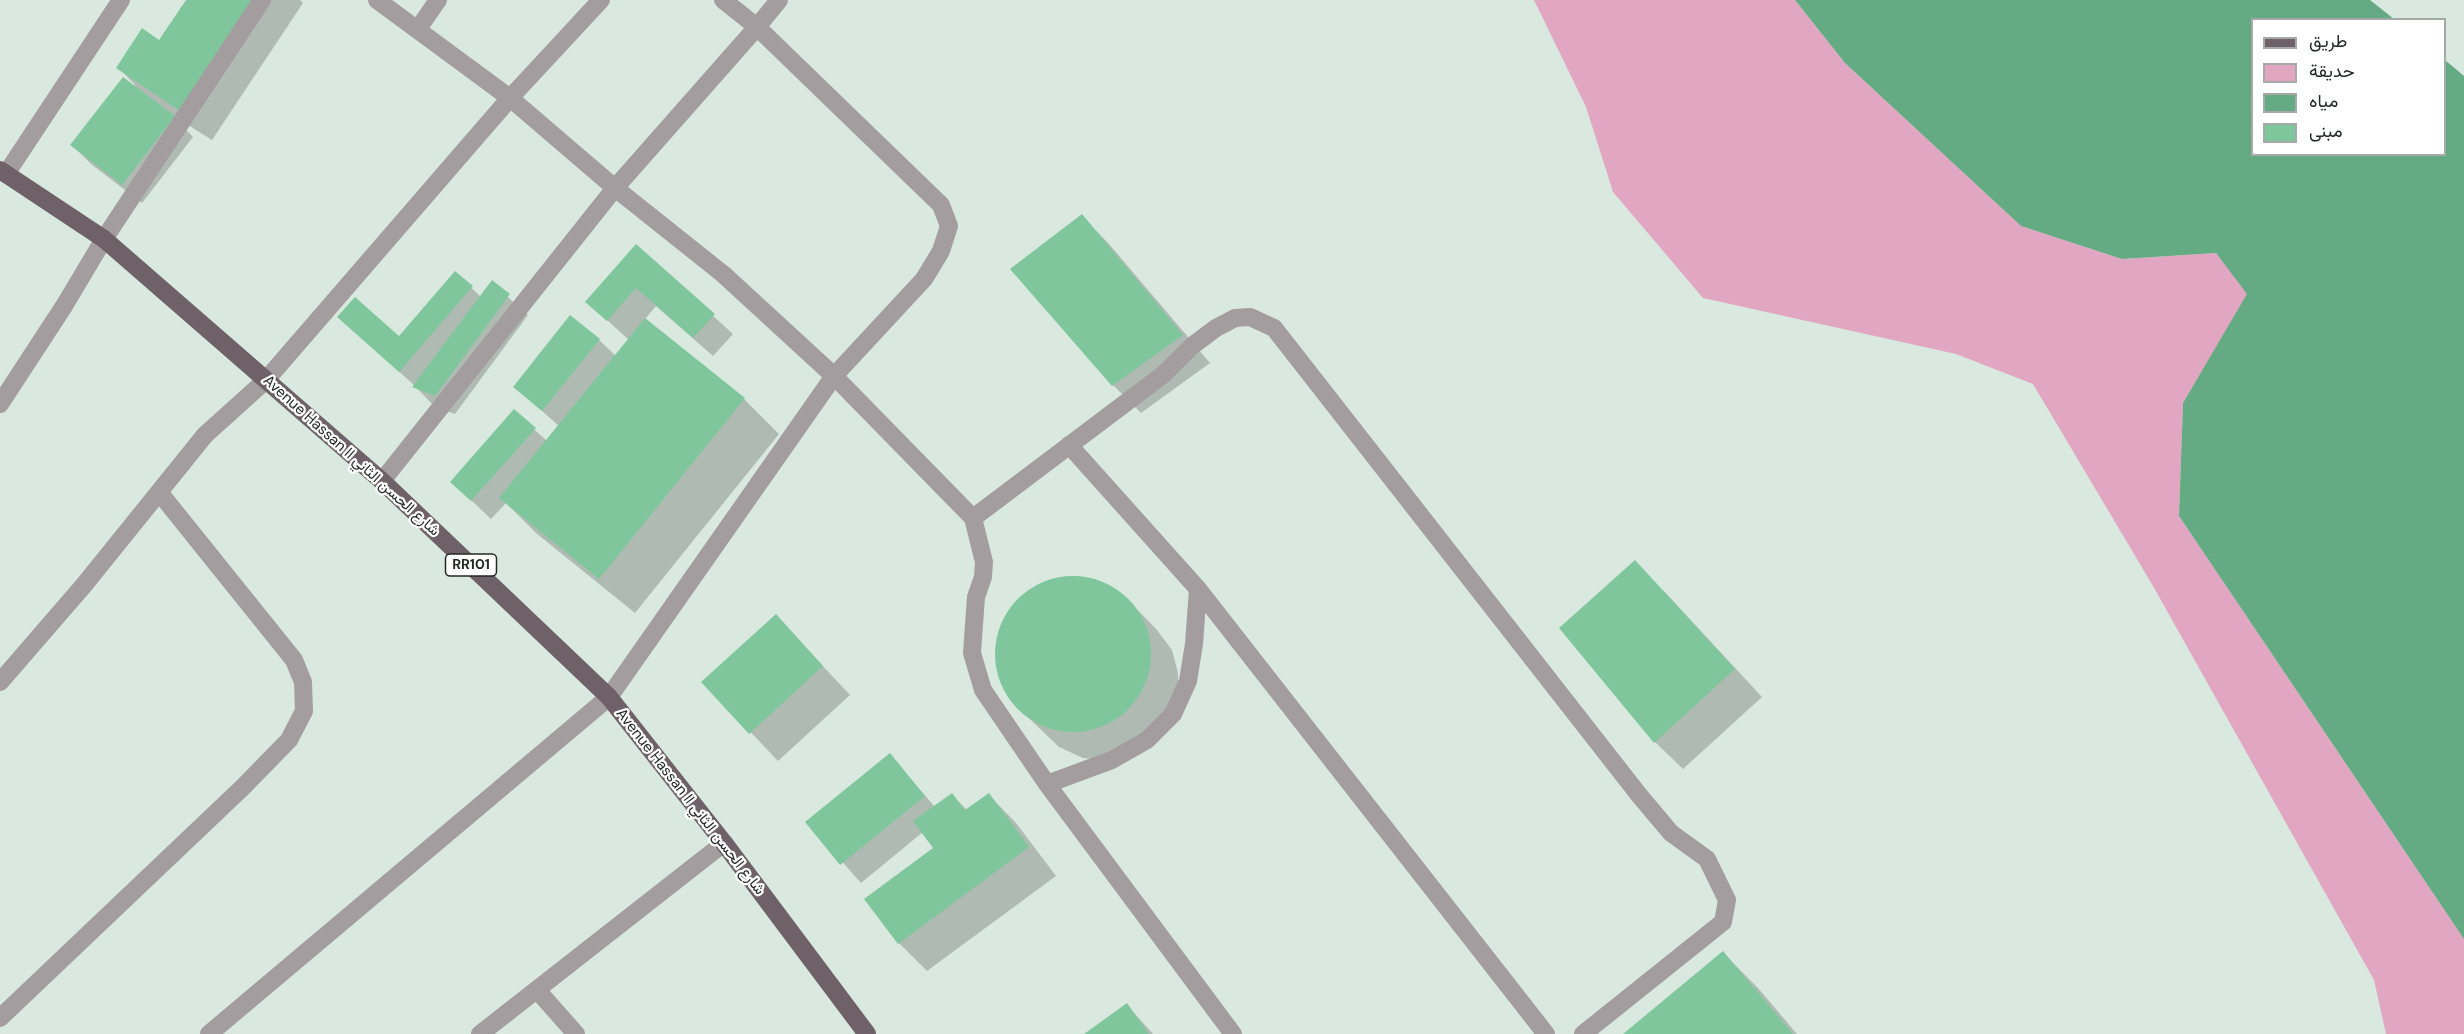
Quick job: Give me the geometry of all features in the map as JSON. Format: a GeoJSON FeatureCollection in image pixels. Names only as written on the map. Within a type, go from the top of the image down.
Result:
{"type":"FeatureCollection","features":[{"type":"Feature","properties":{"kind":"main road","name":"Avenue Hassan II شارع الحسن الثاني"},"geometry":{"type":"LineString","coordinates":[[3,172],[104,239],[382,481],[609,698],[724,843],[867,1034]]}},
{"type":"Feature","properties":{"kind":"street"},"geometry":{"type":"LineString","coordinates":[[3,172],[121,0]]}},
{"type":"Feature","properties":{"kind":"street"},"geometry":{"type":"LineString","coordinates":[[0,404],[64,306],[104,239],[262,0]]}},
{"type":"Feature","properties":{"kind":"street"},"geometry":{"type":"LineString","coordinates":[[377,0],[510,98],[615,188],[723,274],[834,376],[973,518],[984,562],[983,577],[975,597],[972,653],[983,690],[1047,784],[1233,1034]]}},
{"type":"Feature","properties":{"kind":"street"},"geometry":{"type":"LineString","coordinates":[[418,29],[438,0]]}},
{"type":"Feature","properties":{"kind":"street"},"geometry":{"type":"LineString","coordinates":[[0,682],[84,585],[205,435],[266,380],[510,98],[601,0]]}},
{"type":"Feature","properties":{"kind":"street"},"geometry":{"type":"LineString","coordinates":[[209,1034],[609,698],[834,376],[924,279],[941,251],[949,226],[941,205],[757,27],[723,0]]}},
{"type":"Feature","properties":{"kind":"street"},"geometry":{"type":"LineString","coordinates":[[382,481],[615,188],[757,27],[778,0]]}},
{"type":"Feature","properties":{"kind":"street"},"geometry":{"type":"LineString","coordinates":[[973,518],[1164,374],[1192,346],[1216,328],[1235,318],[1250,317],[1274,328],[1639,795],[1671,833],[1707,859],[1727,900],[1722,922],[1583,1034]]}},
{"type":"Feature","properties":{"kind":"street"},"geometry":{"type":"LineString","coordinates":[[1069,445],[1198,589],[1546,1034]]}},
{"type":"Feature","properties":{"kind":"street"},"geometry":{"type":"LineString","coordinates":[[0,1018],[250,780],[289,740],[304,711],[303,682],[294,660],[159,492]]}},
{"type":"Feature","properties":{"kind":"street"},"geometry":{"type":"LineString","coordinates":[[1047,784],[1120,755],[1147,740],[1173,714],[1188,681],[1194,644],[1198,589]]}},
{"type":"Feature","properties":{"kind":"street"},"geometry":{"type":"LineString","coordinates":[[480,1034],[724,843]]}},
{"type":"Feature","properties":{"kind":"street"},"geometry":{"type":"LineString","coordinates":[[537,990],[576,1034]]}},
{"type":"Feature","properties":{"kind":"green space"},"geometry":{"type":"Polygon","coordinates":[[[1534,0],[1795,0],[1845,63],[2021,226],[2122,259],[2216,253],[2248,294],[2183,403],[2179,516],[2464,939],[2464,1034],[2386,1034],[2374,980],[2153,586],[2033,384],[1956,354],[1703,298],[1613,192],[1586,107],[1534,0]]]}},
{"type":"Feature","properties":{"kind":"water"},"geometry":{"type":"Polygon","coordinates":[[[1795,0],[2370,0],[2393,18],[2251,18],[2251,156],[2446,156],[2446,61],[2464,76],[2464,939],[2179,516],[2183,403],[2247,294],[2216,253],[2122,259],[2021,226],[1845,63],[1795,0]]]}},
{"type":"Feature","properties":{"kind":"building"},"geometry":{"type":"Polygon","coordinates":[[[186,0],[258,0],[183,113],[116,68],[142,28],[159,40],[186,0]]]}},
{"type":"Feature","properties":{"kind":"building"},"geometry":{"type":"Polygon","coordinates":[[[123,77],[175,116],[122,185],[70,145],[123,77]]]}},
{"type":"Feature","properties":{"kind":"building"},"geometry":{"type":"Polygon","coordinates":[[[1082,214],[1183,335],[1112,386],[1010,269],[1082,214]]]}},
{"type":"Feature","properties":{"kind":"building"},"geometry":{"type":"Polygon","coordinates":[[[636,244],[715,314],[693,338],[636,288],[607,321],[585,302],[636,244]]]}},
{"type":"Feature","properties":{"kind":"building"},"geometry":{"type":"Polygon","coordinates":[[[455,271],[473,286],[399,372],[337,317],[355,297],[399,336],[455,271]]]}},
{"type":"Feature","properties":{"kind":"building"},"geometry":{"type":"Polygon","coordinates":[[[492,280],[510,294],[435,396],[412,387],[492,280]]]}},
{"type":"Feature","properties":{"kind":"building"},"geometry":{"type":"Polygon","coordinates":[[[570,315],[600,339],[542,411],[513,387],[570,315]]]}},
{"type":"Feature","properties":{"kind":"building"},"geometry":{"type":"Polygon","coordinates":[[[645,318],[745,398],[599,579],[499,498],[645,318]]]}},
{"type":"Feature","properties":{"kind":"building"},"geometry":{"type":"Polygon","coordinates":[[[514,409],[536,428],[471,501],[450,482],[514,409]]]}},
{"type":"Feature","properties":{"kind":"building"},"geometry":{"type":"Polygon","coordinates":[[[1635,560],[1735,669],[1654,743],[1559,628],[1635,560]]]}},
{"type":"Feature","properties":{"kind":"building"},"geometry":{"type":"Polygon","coordinates":[[[1073,576],[1088,577],[1103,582],[1128,599],[1145,624],[1150,639],[1150,669],[1145,684],[1128,709],[1103,726],[1088,731],[1073,732],[1058,731],[1043,726],[1018,709],[1001,684],[996,669],[995,654],[996,639],[1001,624],[1018,599],[1043,582],[1058,577],[1073,576]]]}},
{"type":"Feature","properties":{"kind":"building"},"geometry":{"type":"Polygon","coordinates":[[[776,614],[823,666],[749,734],[701,682],[776,614]]]}},
{"type":"Feature","properties":{"kind":"building"},"geometry":{"type":"Polygon","coordinates":[[[890,753],[925,796],[840,865],[805,822],[890,753]]]}},
{"type":"Feature","properties":{"kind":"building"},"geometry":{"type":"Polygon","coordinates":[[[952,793],[965,810],[989,793],[1029,847],[898,944],[864,899],[933,848],[913,821],[952,793]]]}},
{"type":"Feature","properties":{"kind":"building"},"geometry":{"type":"Polygon","coordinates":[[[1723,951],[1793,1034],[1623,1034],[1723,951]]]}},
{"type":"Feature","properties":{"kind":"building"},"geometry":{"type":"Polygon","coordinates":[[[1127,1003],[1149,1034],[1084,1034],[1127,1003]]]}}]}
